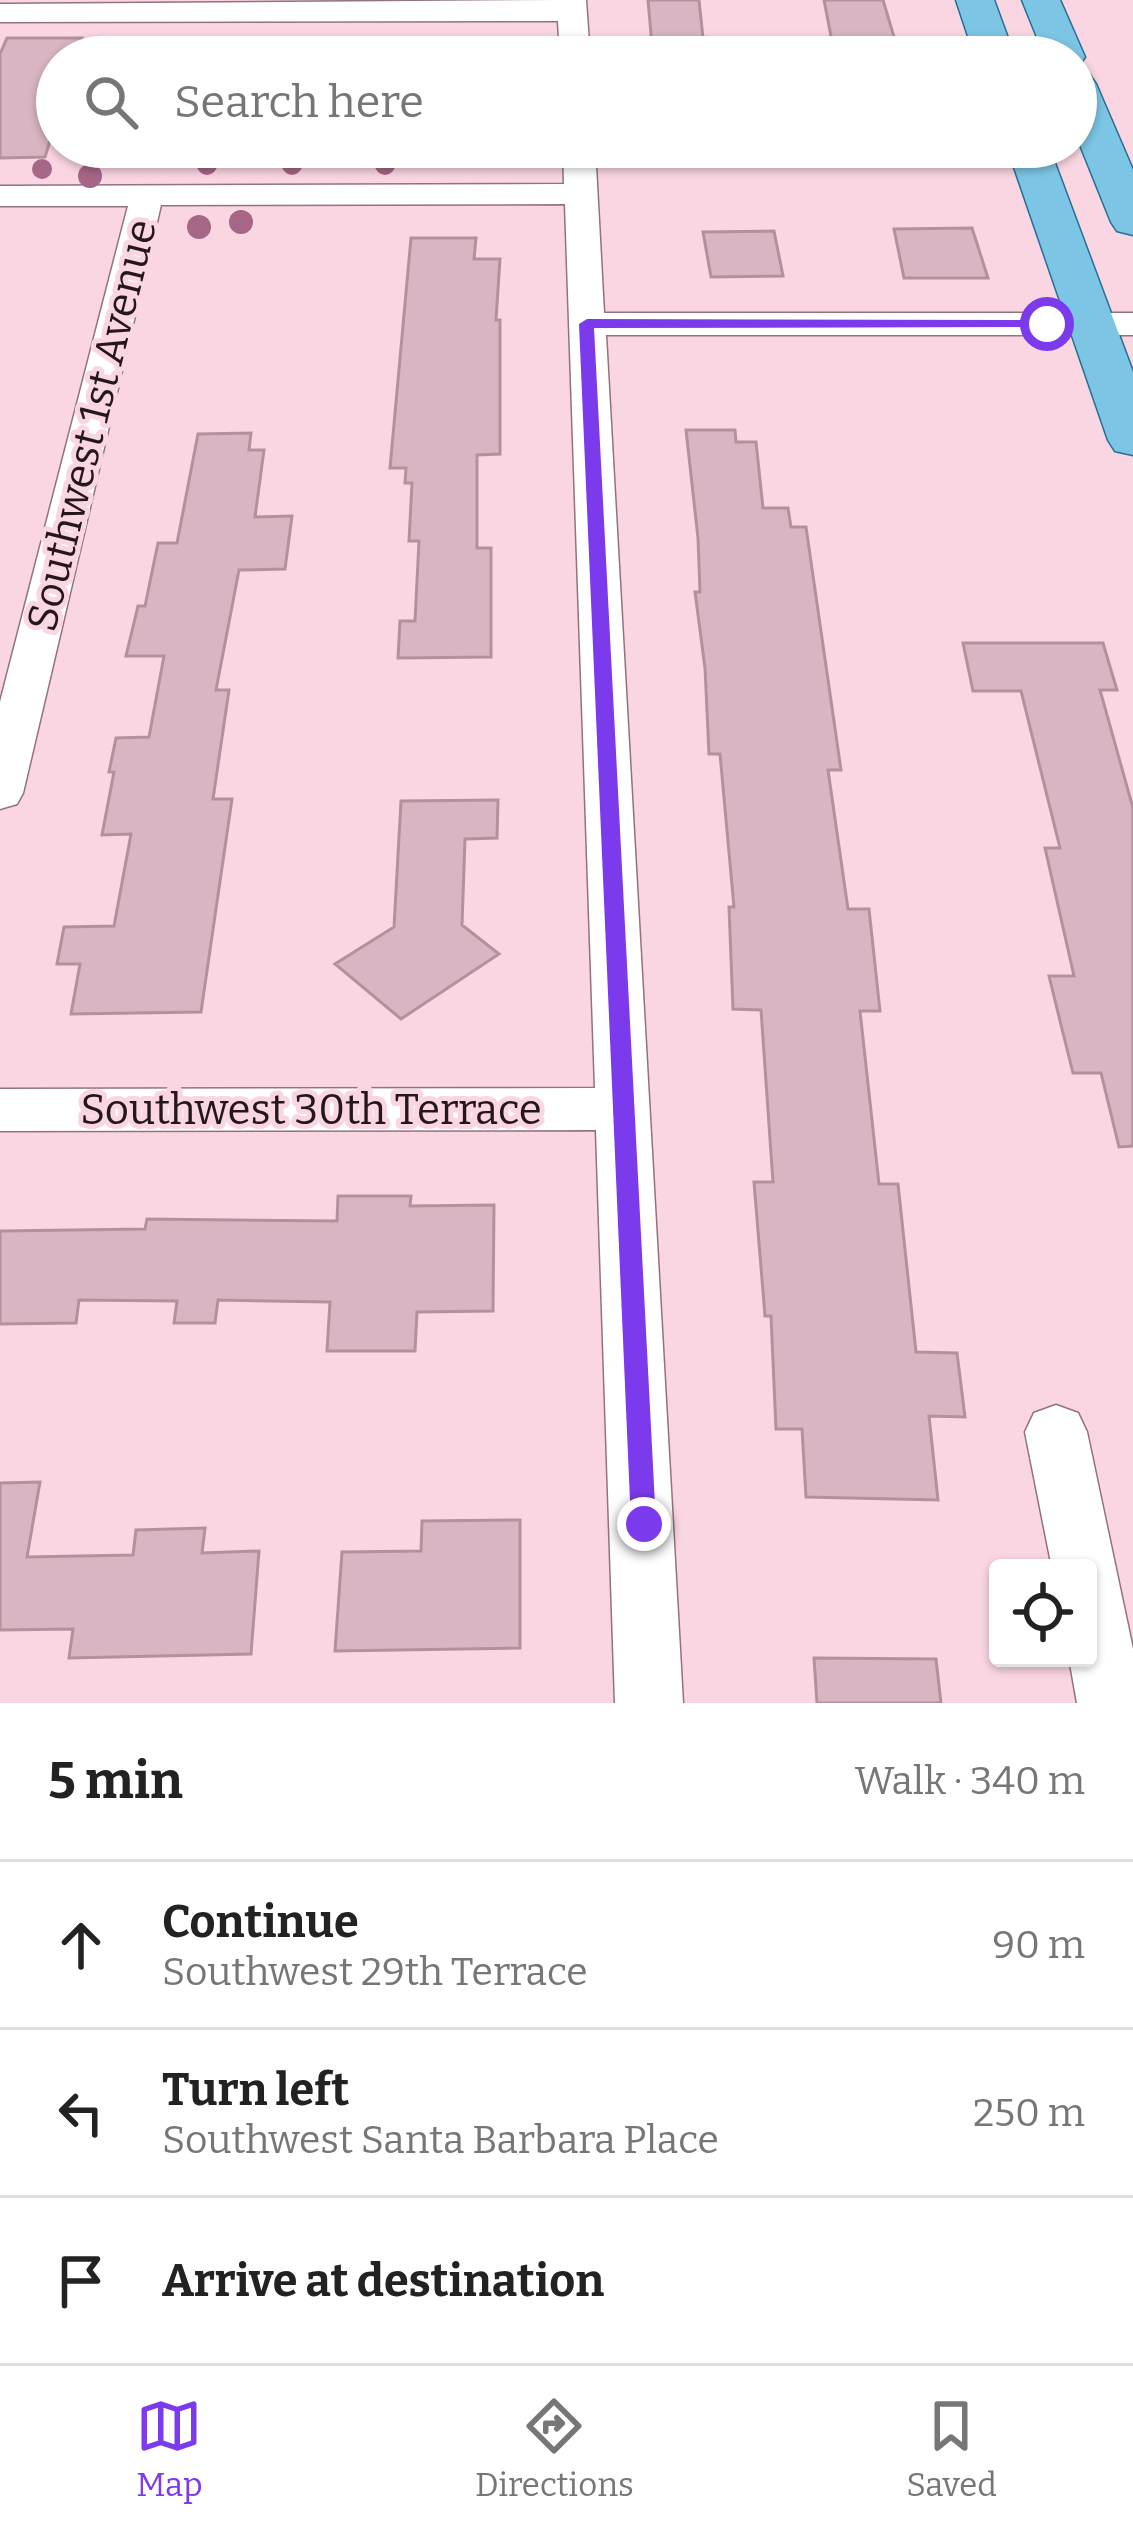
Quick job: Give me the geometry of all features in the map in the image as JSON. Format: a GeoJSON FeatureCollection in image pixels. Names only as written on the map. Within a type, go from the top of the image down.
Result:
{"type":"FeatureCollection","features":[{"type":"Feature","properties":{"kind":"main road"},"geometry":{"type":"LineString","coordinates":[[975,0],[988,36]]}},
{"type":"Feature","properties":{"kind":"main road"},"geometry":{"type":"LineString","coordinates":[[1041,0],[1056,36]]}},
{"type":"Feature","properties":{"kind":"main road"},"geometry":{"type":"LineString","coordinates":[[1097,134],[1133,221]]}},
{"type":"Feature","properties":{"kind":"main road"},"geometry":{"type":"LineString","coordinates":[[1038,168],[1112,324],[1133,440]]}},
{"type":"Feature","properties":{"kind":"street"},"geometry":{"type":"LineString","coordinates":[[0,13],[573,6],[574,36]]}},
{"type":"Feature","properties":{"kind":"street"},"geometry":{"type":"LineString","coordinates":[[0,196],[147,195],[580,171],[649,1703]]}},
{"type":"Feature","properties":{"kind":"street","name":"Southwest 1st Avenue"},"geometry":{"type":"LineString","coordinates":[[0,794],[147,195]]}},
{"type":"Feature","properties":{"kind":"street"},"geometry":{"type":"LineString","coordinates":[[587,324],[1112,324]]}},
{"type":"Feature","properties":{"kind":"street","name":"Southwest 30th Terrace"},"geometry":{"type":"LineString","coordinates":[[0,1110],[621,1109]]}},
{"type":"Feature","properties":{"kind":"street"},"geometry":{"type":"LineString","coordinates":[[1056,1432],[1082,1559]]}},
{"type":"Feature","properties":{"kind":"street"},"geometry":{"type":"LineString","coordinates":[[1097,1634],[1111,1703]]}},
{"type":"Feature","properties":{"kind":"building"},"geometry":{"type":"Polygon","coordinates":[[[648,0],[699,0],[703,36],[651,36],[648,0]]]}},
{"type":"Feature","properties":{"kind":"building"},"geometry":{"type":"Polygon","coordinates":[[[824,0],[883,0],[894,36],[831,36],[824,0]]]}},
{"type":"Feature","properties":{"kind":"building"},"geometry":{"type":"Polygon","coordinates":[[[7,38],[36,38],[36,157],[0,158],[0,54],[7,38]]]}},
{"type":"Feature","properties":{"kind":"building"},"geometry":{"type":"Polygon","coordinates":[[[972,228],[988,278],[904,278],[894,229],[972,228]]]}},
{"type":"Feature","properties":{"kind":"building"},"geometry":{"type":"Polygon","coordinates":[[[774,231],[783,276],[711,277],[703,232],[774,231]]]}},
{"type":"Feature","properties":{"kind":"building"},"geometry":{"type":"Polygon","coordinates":[[[411,238],[476,238],[474,259],[500,259],[496,320],[500,320],[500,454],[477,455],[477,548],[491,548],[491,657],[398,658],[400,621],[415,621],[419,541],[409,541],[412,483],[405,483],[406,468],[390,468],[411,238]]]}},
{"type":"Feature","properties":{"kind":"building"},"geometry":{"type":"Polygon","coordinates":[[[686,430],[735,430],[736,442],[756,442],[763,508],[788,508],[791,527],[806,527],[841,770],[828,770],[848,909],[869,909],[880,1011],[860,1011],[879,1184],[898,1184],[916,1352],[957,1353],[965,1417],[929,1416],[938,1500],[806,1497],[802,1429],[776,1429],[771,1316],[765,1316],[754,1182],[773,1182],[761,1010],[733,1009],[729,907],[734,907],[720,754],[709,754],[695,592],[700,592],[698,538],[686,430]]]}},
{"type":"Feature","properties":{"kind":"building"},"geometry":{"type":"Polygon","coordinates":[[[251,433],[249,450],[264,450],[255,517],[292,516],[285,569],[239,570],[216,690],[229,690],[213,799],[232,799],[201,1012],[71,1014],[80,964],[57,964],[64,927],[114,926],[131,834],[102,835],[114,772],[109,772],[116,738],[149,737],[164,656],[126,656],[138,606],[145,606],[158,543],[177,543],[198,434],[251,433]]]}},
{"type":"Feature","properties":{"kind":"building"},"geometry":{"type":"Polygon","coordinates":[[[963,643],[1103,643],[1117,690],[1100,690],[1133,808],[1133,1146],[1119,1147],[1101,1073],[1073,1073],[1063,1033],[1049,976],[1074,976],[1045,848],[1060,848],[1021,691],[973,691],[963,643]]]}},
{"type":"Feature","properties":{"kind":"building"},"geometry":{"type":"Polygon","coordinates":[[[498,800],[497,838],[465,839],[462,925],[499,954],[401,1019],[335,964],[394,927],[401,801],[498,800]]]}},
{"type":"Feature","properties":{"kind":"building"},"geometry":{"type":"Polygon","coordinates":[[[338,1196],[411,1196],[410,1206],[494,1205],[493,1311],[417,1312],[415,1351],[327,1351],[330,1302],[218,1300],[215,1323],[174,1323],[177,1301],[79,1300],[76,1323],[0,1324],[0,1231],[145,1229],[147,1219],[337,1221],[338,1196]]]}},
{"type":"Feature","properties":{"kind":"building"},"geometry":{"type":"Polygon","coordinates":[[[40,1482],[27,1557],[133,1555],[136,1530],[205,1528],[202,1553],[259,1551],[251,1654],[69,1658],[73,1629],[0,1630],[0,1483],[40,1482]]]}},
{"type":"Feature","properties":{"kind":"building"},"geometry":{"type":"Polygon","coordinates":[[[520,1520],[520,1648],[335,1651],[342,1552],[421,1551],[422,1521],[520,1520]]]}},
{"type":"Feature","properties":{"kind":"building"},"geometry":{"type":"Polygon","coordinates":[[[814,1658],[936,1659],[941,1703],[817,1703],[814,1658]]]}},
{"type":"Feature","properties":{"kind":"route"},"geometry":{"type":"LineString","coordinates":[[644,1524],[587,324],[1047,324]]}}]}
